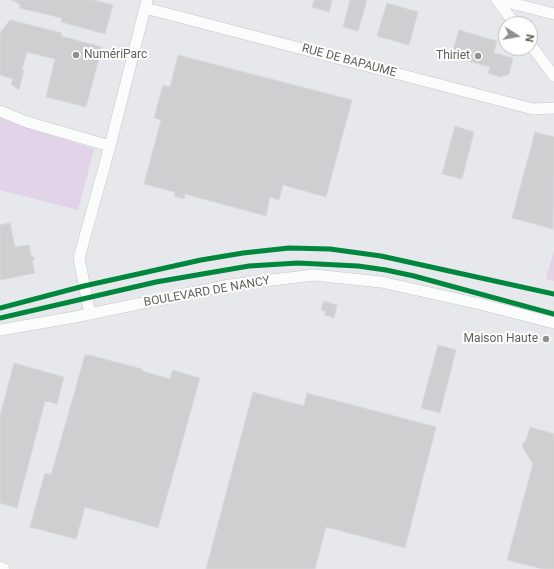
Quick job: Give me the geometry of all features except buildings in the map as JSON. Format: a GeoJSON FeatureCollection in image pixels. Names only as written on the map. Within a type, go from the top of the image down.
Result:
{"type":"FeatureCollection","features":[{"type":"Feature","properties":{"kind":"street"},"geometry":{"type":"LineString","coordinates":[[498,0],[554,14]]}},
{"type":"Feature","properties":{"kind":"street"},"geometry":{"type":"LineString","coordinates":[[498,0],[509,16]]}},
{"type":"Feature","properties":{"kind":"street","name":"RUE DE BAPAUME"},"geometry":{"type":"LineString","coordinates":[[90,314],[79,258],[110,146],[146,4],[532,109],[554,108]]}},
{"type":"Feature","properties":{"kind":"street"},"geometry":{"type":"LineString","coordinates":[[538,55],[554,76]]}},
{"type":"Feature","properties":{"kind":"street"},"geometry":{"type":"LineString","coordinates":[[0,111],[27,122],[110,146]]}},
{"type":"Feature","properties":{"kind":"street","name":"BOULEVARD DE NANCY"},"geometry":{"type":"LineString","coordinates":[[0,330],[90,314],[230,285],[314,275],[381,282],[480,304],[554,323]]}},
{"type":"Feature","properties":{"kind":"street"},"geometry":{"type":"LineString","coordinates":[[0,567],[4,569]]}},
{"type":"Feature","properties":{"kind":"shaded area"},"geometry":{"type":"Polygon","coordinates":[[[0,118],[94,149],[78,210],[0,190],[0,118]]]}},
{"type":"Feature","properties":{"kind":"shaded area"},"geometry":{"type":"Polygon","coordinates":[[[554,250],[554,281],[546,279],[554,250]]]}},
{"type":"Feature","properties":{"kind":"cycle path"},"geometry":{"type":"LineString","coordinates":[[0,308],[84,286],[201,260],[243,253],[289,248],[330,249],[381,256],[554,294]]}},
{"type":"Feature","properties":{"kind":"cycle path"},"geometry":{"type":"LineString","coordinates":[[0,318],[156,282],[249,266],[298,263],[358,266],[386,270],[414,276],[554,314]]}},
{"type":"Feature","properties":{"kind":"place","name":"NumériParc"},"geometry":{"type":"Point","coordinates":[76,55]}},
{"type":"Feature","properties":{"kind":"place","name":"Thiriet"},"geometry":{"type":"Point","coordinates":[478,56]}},
{"type":"Feature","properties":{"kind":"place","name":"Maison Haute"},"geometry":{"type":"Point","coordinates":[546,339]}}]}
